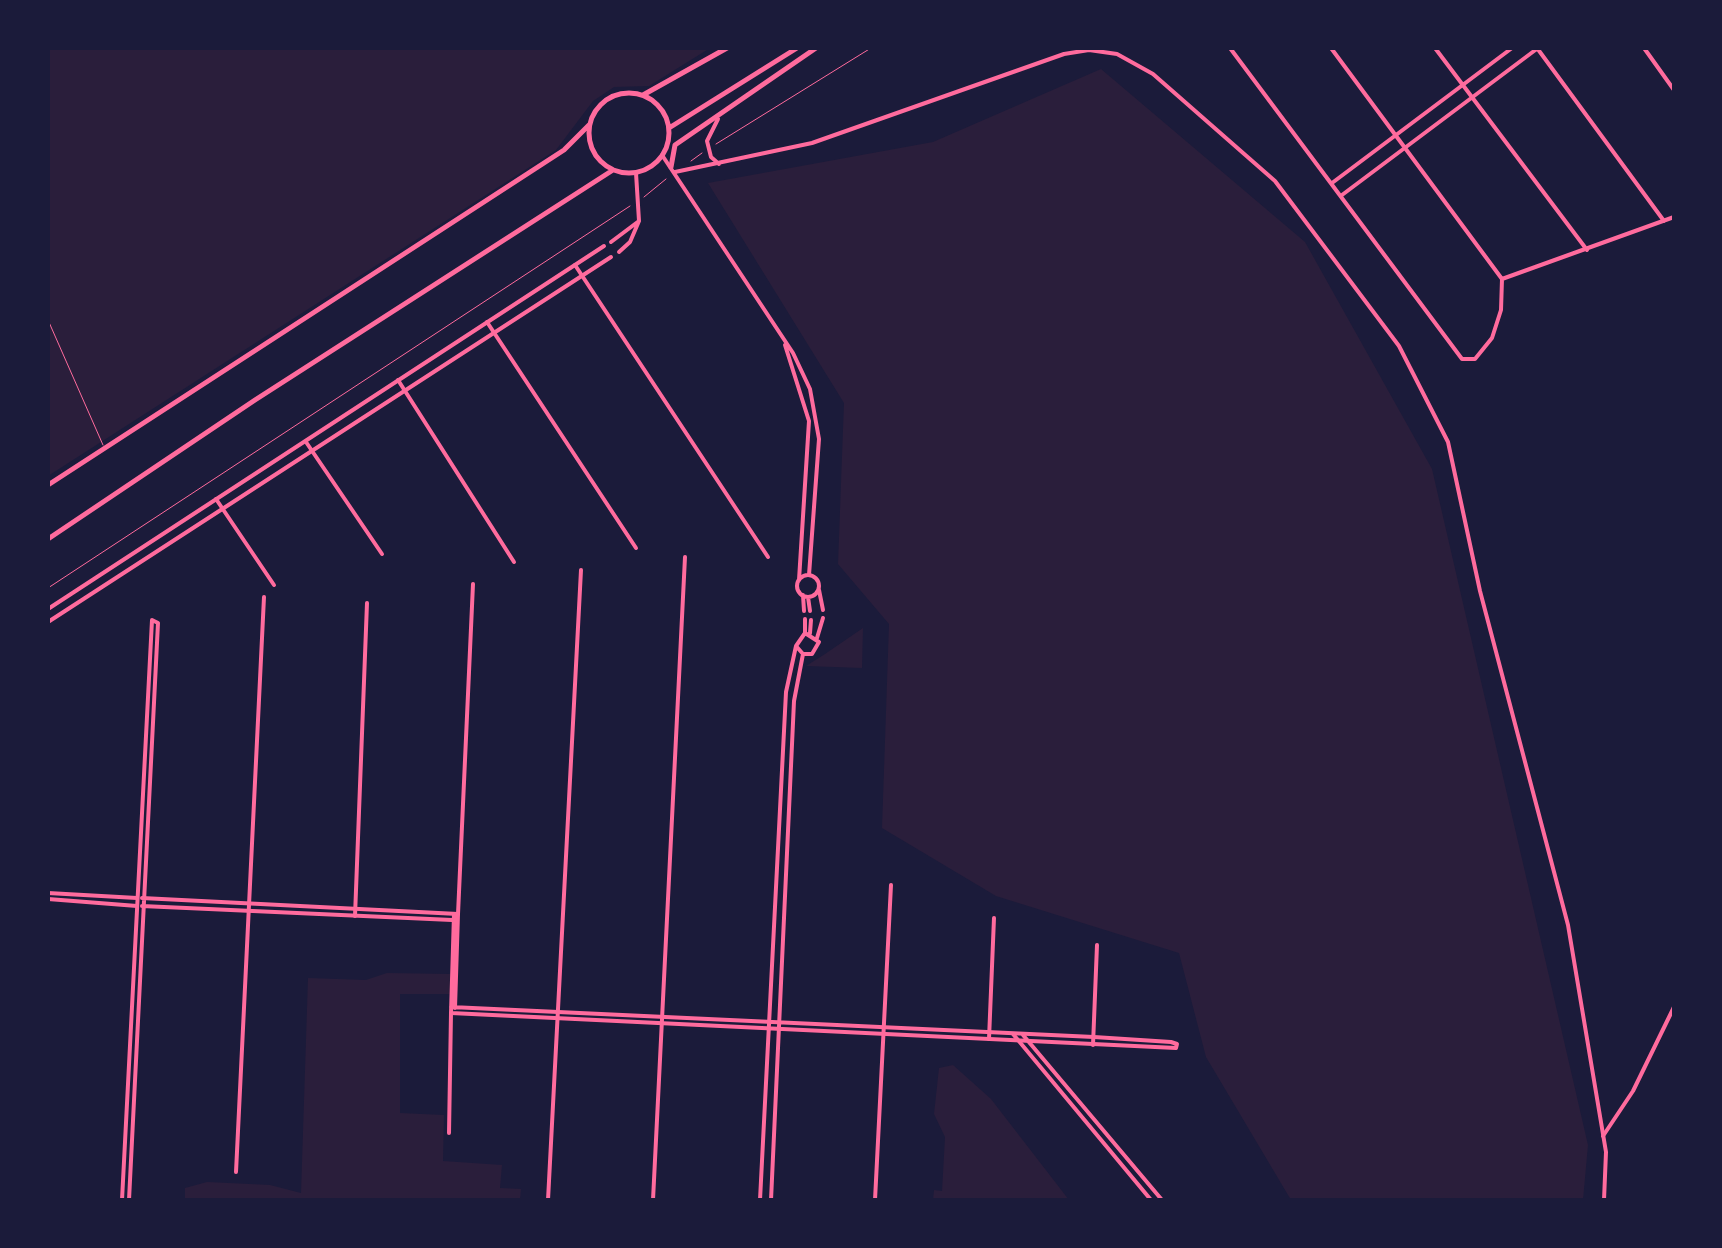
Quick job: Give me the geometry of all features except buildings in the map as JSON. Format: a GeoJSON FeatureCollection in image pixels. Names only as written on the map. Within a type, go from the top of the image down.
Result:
{"type":"FeatureCollection","features":[{"type":"Feature","properties":{"kind":"main road"},"geometry":{"type":"LineString","coordinates":[[643,96],[727,48]]}},
{"type":"Feature","properties":{"kind":"main road"},"geometry":{"type":"LineString","coordinates":[[669,128],[797,48]]}},
{"type":"Feature","properties":{"kind":"main road"},"geometry":{"type":"LineString","coordinates":[[673,169],[675,144],[718,119],[818,48]]}},
{"type":"Feature","properties":{"kind":"main road"},"geometry":{"type":"LineString","coordinates":[[48,485],[564,150],[610,97],[626,93],[643,96],[660,108],[669,128],[662,155],[636,172],[613,170],[592,151],[589,125]]}},
{"type":"Feature","properties":{"kind":"main road"},"geometry":{"type":"LineString","coordinates":[[48,540],[270,390],[613,170]]}},
{"type":"Feature","properties":{"kind":"street"},"geometry":{"type":"LineString","coordinates":[[1230,48],[1458,356],[1466,361],[1475,359],[1492,338],[1500,310],[1502,279],[1331,48]]}},
{"type":"Feature","properties":{"kind":"street"},"geometry":{"type":"LineString","coordinates":[[1435,48],[1587,250]]}},
{"type":"Feature","properties":{"kind":"street"},"geometry":{"type":"LineString","coordinates":[[1332,183],[1512,48]]}},
{"type":"Feature","properties":{"kind":"street"},"geometry":{"type":"LineString","coordinates":[[1342,195],[1538,48],[1664,220]]}},
{"type":"Feature","properties":{"kind":"street"},"geometry":{"type":"LineString","coordinates":[[1644,48],[1674,90]]}},
{"type":"Feature","properties":{"kind":"street"},"geometry":{"type":"LineString","coordinates":[[673,169],[719,164],[881,122],[1064,54],[1089,50],[1116,54],[1152,74],[1274,181],[1399,346],[1448,442],[1480,591],[1558,878],[1607,1168],[1604,1200]]}},
{"type":"Feature","properties":{"kind":"street"},"geometry":{"type":"LineString","coordinates":[[718,119],[709,131],[708,149],[719,164]]}},
{"type":"Feature","properties":{"kind":"street"},"geometry":{"type":"LineString","coordinates":[[662,155],[781,336],[810,388],[818,428],[809,575]]}},
{"type":"Feature","properties":{"kind":"street"},"geometry":{"type":"LineString","coordinates":[[619,252],[630,242],[639,220],[636,172]]}},
{"type":"Feature","properties":{"kind":"street"},"geometry":{"type":"LineString","coordinates":[[1502,279],[1674,217]]}},
{"type":"Feature","properties":{"kind":"street"},"geometry":{"type":"LineString","coordinates":[[611,242],[639,220]]}},
{"type":"Feature","properties":{"kind":"street"},"geometry":{"type":"LineString","coordinates":[[48,609],[604,246]]}},
{"type":"Feature","properties":{"kind":"street"},"geometry":{"type":"LineString","coordinates":[[48,622],[611,257]]}},
{"type":"Feature","properties":{"kind":"street"},"geometry":{"type":"LineString","coordinates":[[575,264],[768,557]]}},
{"type":"Feature","properties":{"kind":"street"},"geometry":{"type":"LineString","coordinates":[[486,321],[636,548]]}},
{"type":"Feature","properties":{"kind":"street"},"geometry":{"type":"LineString","coordinates":[[781,336],[809,421],[799,580],[807,611]]}},
{"type":"Feature","properties":{"kind":"street"},"geometry":{"type":"LineString","coordinates":[[398,380],[514,562]]}},
{"type":"Feature","properties":{"kind":"street"},"geometry":{"type":"LineString","coordinates":[[304,440],[382,554]]}},
{"type":"Feature","properties":{"kind":"street"},"geometry":{"type":"LineString","coordinates":[[216,499],[274,585]]}},
{"type":"Feature","properties":{"kind":"street"},"geometry":{"type":"LineString","coordinates":[[653,1200],[685,557]]}},
{"type":"Feature","properties":{"kind":"street"},"geometry":{"type":"LineString","coordinates":[[548,1200],[580,570]]}},
{"type":"Feature","properties":{"kind":"street"},"geometry":{"type":"LineString","coordinates":[[799,580],[809,575]]}},
{"type":"Feature","properties":{"kind":"street"},"geometry":{"type":"LineString","coordinates":[[809,575],[819,582],[823,610]]}},
{"type":"Feature","properties":{"kind":"street"},"geometry":{"type":"LineString","coordinates":[[449,1132],[473,584]]}},
{"type":"Feature","properties":{"kind":"street"},"geometry":{"type":"LineString","coordinates":[[806,596],[818,590]]}},
{"type":"Feature","properties":{"kind":"street"},"geometry":{"type":"LineString","coordinates":[[72,594],[78,602]]}},
{"type":"Feature","properties":{"kind":"street"},"geometry":{"type":"LineString","coordinates":[[236,1172],[264,597]]}},
{"type":"Feature","properties":{"kind":"street"},"geometry":{"type":"LineString","coordinates":[[355,916],[367,603]]}},
{"type":"Feature","properties":{"kind":"street"},"geometry":{"type":"LineString","coordinates":[[803,654],[816,652],[822,618]]}},
{"type":"Feature","properties":{"kind":"street"},"geometry":{"type":"LineString","coordinates":[[760,1200],[788,668],[796,646],[807,633],[808,620]]}},
{"type":"Feature","properties":{"kind":"street"},"geometry":{"type":"LineString","coordinates":[[125,1200],[150,622],[158,621]]}},
{"type":"Feature","properties":{"kind":"street"},"geometry":{"type":"LineString","coordinates":[[807,633],[817,638]]}},
{"type":"Feature","properties":{"kind":"street"},"geometry":{"type":"LineString","coordinates":[[796,646],[803,654]]}},
{"type":"Feature","properties":{"kind":"street"},"geometry":{"type":"LineString","coordinates":[[771,1200],[795,690],[803,654]]}},
{"type":"Feature","properties":{"kind":"street"},"geometry":{"type":"LineString","coordinates":[[782,767],[791,768]]}},
{"type":"Feature","properties":{"kind":"street"},"geometry":{"type":"LineString","coordinates":[[875,1200],[890,885]]}},
{"type":"Feature","properties":{"kind":"street"},"geometry":{"type":"LineString","coordinates":[[48,896],[140,898],[247,909],[355,908],[456,916]]}},
{"type":"Feature","properties":{"kind":"street"},"geometry":{"type":"LineString","coordinates":[[48,896],[139,906],[355,916],[456,916]]}},
{"type":"Feature","properties":{"kind":"street"},"geometry":{"type":"LineString","coordinates":[[774,904],[784,905]]}},
{"type":"Feature","properties":{"kind":"street"},"geometry":{"type":"LineString","coordinates":[[989,1036],[994,918]]}},
{"type":"Feature","properties":{"kind":"street"},"geometry":{"type":"LineString","coordinates":[[1094,1045],[1096,945]]}},
{"type":"Feature","properties":{"kind":"street"},"geometry":{"type":"LineString","coordinates":[[1602,1136],[1633,1091],[1674,1007]]}},
{"type":"Feature","properties":{"kind":"street"},"geometry":{"type":"LineString","coordinates":[[453,1011],[883,1027],[989,1036],[1028,1042],[1176,1048],[1178,1044],[1023,1034],[989,1036],[883,1034],[778,1025]]}},
{"type":"Feature","properties":{"kind":"street"},"geometry":{"type":"LineString","coordinates":[[1013,1034],[1151,1200]]}},
{"type":"Feature","properties":{"kind":"street"},"geometry":{"type":"LineString","coordinates":[[1023,1034],[1162,1200]]}},
{"type":"Feature","properties":{"kind":"street"},"geometry":{"type":"LineString","coordinates":[[762,1152],[773,1153]]}},
{"type":"Feature","properties":{"kind":"lane"},"geometry":{"type":"LineString","coordinates":[[48,320],[104,448]]}},
{"type":"Feature","properties":{"kind":"path"},"geometry":{"type":"LineString","coordinates":[[48,588],[639,200],[673,169],[871,48]]}},
{"type":"Feature","properties":{"kind":"shaded area"},"geometry":{"type":"Polygon","coordinates":[[[48,48],[710,48],[649,86],[614,87],[593,101],[556,150],[48,476],[48,48]]]}},
{"type":"Feature","properties":{"kind":"shaded area"},"geometry":{"type":"Polygon","coordinates":[[[1101,69],[1305,242],[1432,469],[1588,1145],[1583,1200],[1291,1200],[1206,1057],[1179,953],[996,896],[882,828],[889,624],[838,564],[844,403],[708,183],[933,142],[1101,69]]]}},
{"type":"Feature","properties":{"kind":"shaded area"},"geometry":{"type":"Polygon","coordinates":[[[863,628],[862,668],[806,666],[825,654],[863,628]]]}},
{"type":"Feature","properties":{"kind":"shaded area"},"geometry":{"type":"Polygon","coordinates":[[[387,973],[450,974],[450,994],[400,994],[400,1113],[444,1115],[443,1161],[502,1165],[500,1188],[521,1189],[520,1200],[185,1200],[185,1188],[207,1182],[270,1185],[301,1193],[308,978],[366,980],[387,973]]]}},
{"type":"Feature","properties":{"kind":"shaded area"},"geometry":{"type":"Polygon","coordinates":[[[953,1065],[991,1099],[1069,1200],[933,1200],[934,1190],[942,1191],[945,1137],[934,1114],[939,1068],[953,1065]]]}}]}
